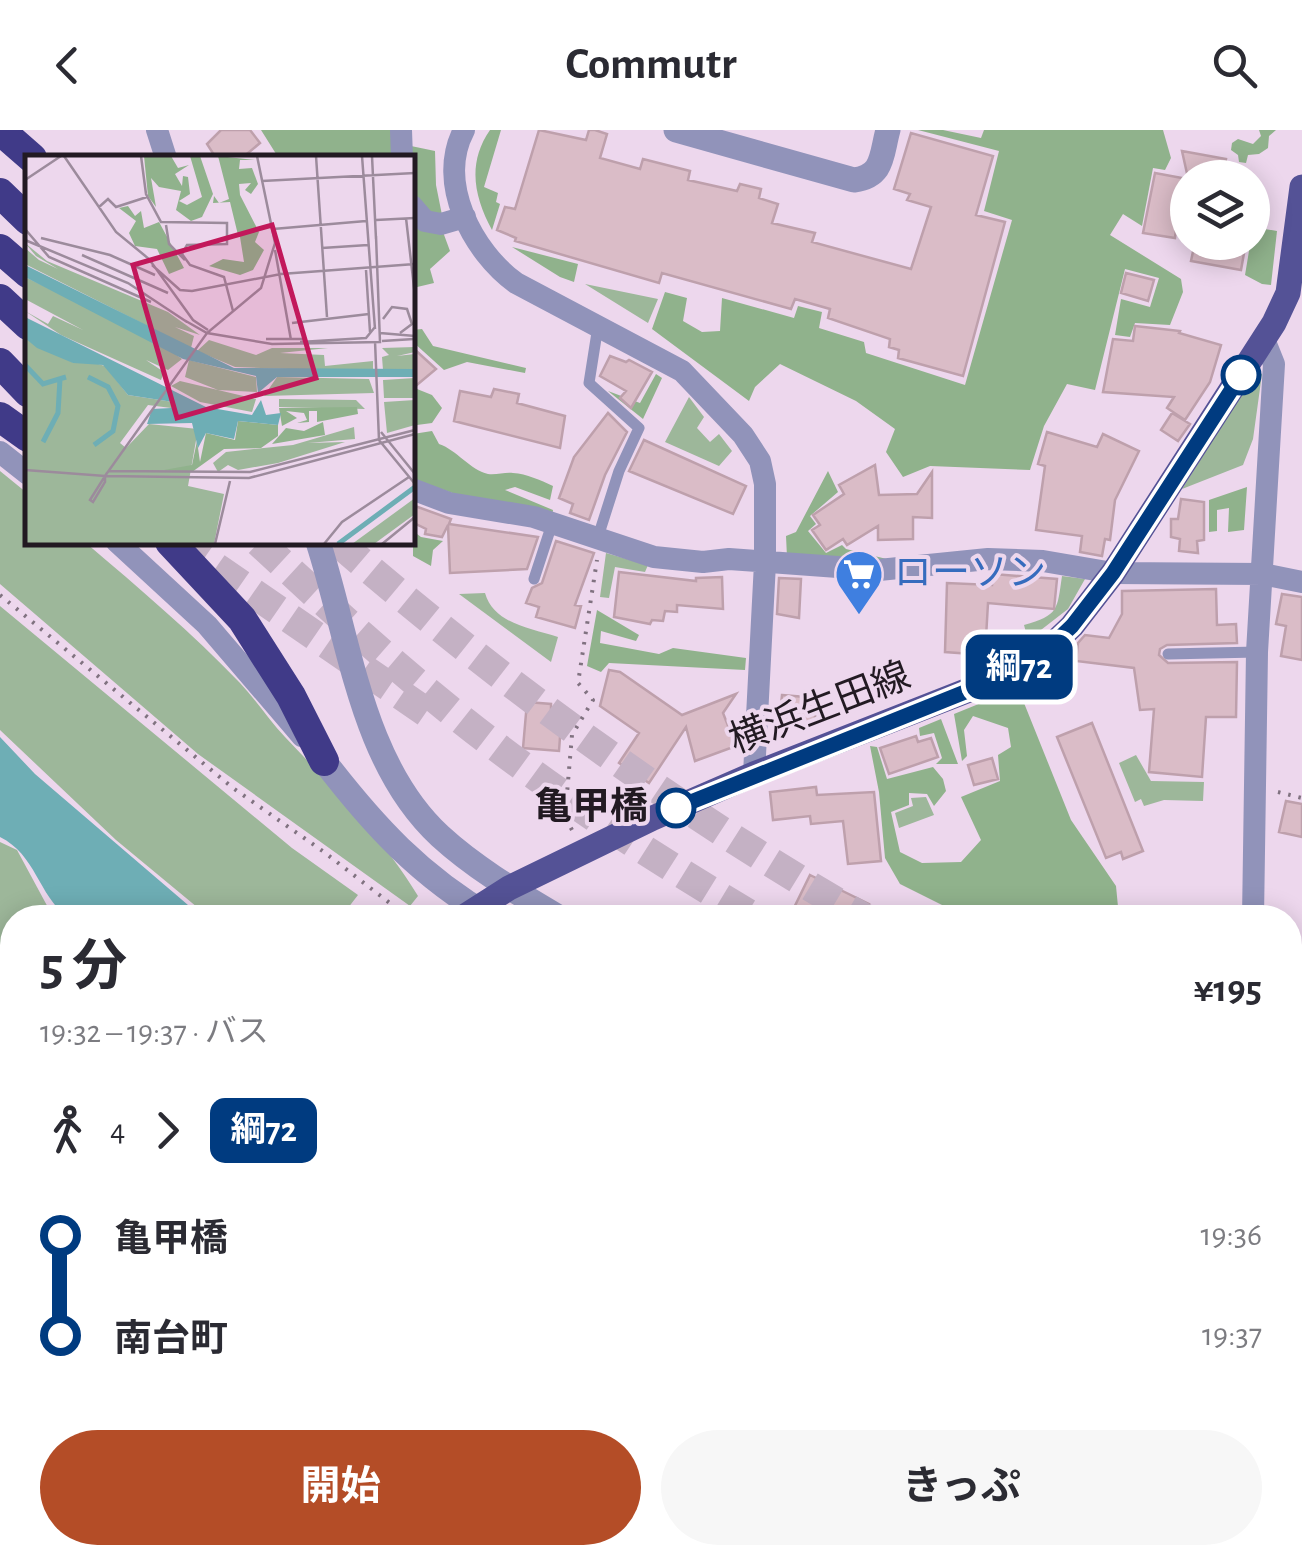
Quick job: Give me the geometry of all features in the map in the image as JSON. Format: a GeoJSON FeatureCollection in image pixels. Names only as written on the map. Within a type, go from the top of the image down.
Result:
{"type":"FeatureCollection","features":[{"type":"Feature","properties":{"kind":"highway"},"geometry":{"type":"LineString","coordinates":[[0,130],[29,155]]}},
{"type":"Feature","properties":{"kind":"highway"},"geometry":{"type":"LineString","coordinates":[[24,130],[49,155]]}},
{"type":"Feature","properties":{"kind":"highway"},"geometry":{"type":"LineString","coordinates":[[0,193],[25,217]]}},
{"type":"Feature","properties":{"kind":"highway"},"geometry":{"type":"LineString","coordinates":[[0,249],[25,270]]}},
{"type":"Feature","properties":{"kind":"highway"},"geometry":{"type":"LineString","coordinates":[[0,300],[25,322]]}},
{"type":"Feature","properties":{"kind":"highway"},"geometry":{"type":"LineString","coordinates":[[0,363],[25,389]]}},
{"type":"Feature","properties":{"kind":"highway"},"geometry":{"type":"LineString","coordinates":[[0,382],[25,402]]}},
{"type":"Feature","properties":{"kind":"highway"},"geometry":{"type":"LineString","coordinates":[[0,417],[25,436]]}},
{"type":"Feature","properties":{"kind":"highway"},"geometry":{"type":"LineString","coordinates":[[173,545],[242,619],[291,696],[324,761]]}},
{"type":"Feature","properties":{"kind":"main road","name":"横浜生田線"},"geometry":{"type":"LineString","coordinates":[[487,905],[509,888],[582,852],[754,774],[1010,672],[1051,646],[1072,626],[1113,573],[1264,339],[1288,292],[1302,187]]}},
{"type":"Feature","properties":{"kind":"street"},"geometry":{"type":"LineString","coordinates":[[157,130],[165,155]]}},
{"type":"Feature","properties":{"kind":"street"},"geometry":{"type":"LineString","coordinates":[[401,130],[402,155]]}},
{"type":"Feature","properties":{"kind":"street"},"geometry":{"type":"LineString","coordinates":[[464,130],[455,169],[465,217],[471,234],[496,268],[682,371],[743,434],[760,462],[766,484],[765,563],[754,774]]}},
{"type":"Feature","properties":{"kind":"street"},"geometry":{"type":"LineString","coordinates":[[676,130],[854,180],[870,178],[877,171],[888,130]]}},
{"type":"Feature","properties":{"kind":"street"},"geometry":{"type":"LineString","coordinates":[[415,209],[425,221],[441,224],[465,217]]}},
{"type":"Feature","properties":{"kind":"street"},"geometry":{"type":"LineString","coordinates":[[1253,905],[1257,652],[1274,364],[1264,339]]}},
{"type":"Feature","properties":{"kind":"street"},"geometry":{"type":"LineString","coordinates":[[0,452],[25,472]]}},
{"type":"Feature","properties":{"kind":"street"},"geometry":{"type":"LineString","coordinates":[[415,490],[449,503],[534,517],[654,557],[879,570],[988,559],[1043,561],[1113,573],[1262,574],[1302,582]]}},
{"type":"Feature","properties":{"kind":"street"},"geometry":{"type":"LineString","coordinates":[[119,545],[207,625],[378,830],[465,905]]}},
{"type":"Feature","properties":{"kind":"street"},"geometry":{"type":"LineString","coordinates":[[319,545],[368,716],[402,790],[438,834],[538,905]]}},
{"type":"Feature","properties":{"kind":"lane"},"geometry":{"type":"LineString","coordinates":[[598,326],[590,383],[639,428],[619,471],[598,540]]}},
{"type":"Feature","properties":{"kind":"lane"},"geometry":{"type":"LineString","coordinates":[[534,579],[552,524]]}},
{"type":"Feature","properties":{"kind":"lane"},"geometry":{"type":"LineString","coordinates":[[1168,654],[1257,652]]}},
{"type":"Feature","properties":{"kind":"path"},"geometry":{"type":"LineString","coordinates":[[582,852],[565,816],[572,734],[594,700],[578,682],[598,540]]}},
{"type":"Feature","properties":{"kind":"path"},"geometry":{"type":"LineString","coordinates":[[0,595],[233,788],[392,905]]}},
{"type":"Feature","properties":{"kind":"path"},"geometry":{"type":"LineString","coordinates":[[1268,790],[1302,798]]}},
{"type":"Feature","properties":{"kind":"shaded area"},"geometry":{"type":"Polygon","coordinates":[[[261,130],[391,130],[395,155],[277,155],[261,130]]]}},
{"type":"Feature","properties":{"kind":"shaded area"},"geometry":{"type":"Polygon","coordinates":[[[490,130],[501,130],[484,187],[498,193],[496,202],[500,204],[492,230],[477,193],[476,180],[478,155],[490,130]]]}},
{"type":"Feature","properties":{"kind":"shaded area"},"geometry":{"type":"Polygon","coordinates":[[[918,130],[943,130],[981,138],[984,130],[1163,130],[1171,158],[1165,170],[1153,168],[1142,226],[1123,214],[1110,235],[1181,279],[1183,292],[1170,325],[1135,323],[1130,337],[1115,335],[1121,299],[1150,307],[1159,278],[1125,269],[1095,390],[1067,384],[1044,426],[1030,470],[930,466],[903,477],[886,452],[895,429],[856,401],[780,364],[755,387],[749,401],[652,329],[665,292],[687,298],[683,321],[702,332],[720,331],[722,298],[794,318],[798,306],[822,312],[819,328],[864,342],[866,353],[965,385],[1012,220],[984,211],[999,151],[918,130]]]}},
{"type":"Feature","properties":{"kind":"shaded area"},"geometry":{"type":"Polygon","coordinates":[[[1259,130],[1276,130],[1269,136],[1268,148],[1248,155],[1247,160],[1239,160],[1231,150],[1238,139],[1253,144],[1261,136],[1259,130]]]}},
{"type":"Feature","properties":{"kind":"shaded area"},"geometry":{"type":"Polygon","coordinates":[[[411,146],[435,151],[442,215],[422,206],[417,198],[415,155],[412,155],[411,146]]]}},
{"type":"Feature","properties":{"kind":"shaded area"},"geometry":{"type":"Polygon","coordinates":[[[415,218],[443,232],[450,251],[430,269],[434,283],[415,288],[415,218]]]}},
{"type":"Feature","properties":{"kind":"shaded area"},"geometry":{"type":"Polygon","coordinates":[[[1270,230],[1277,231],[1271,285],[1245,275],[1248,260],[1270,260],[1270,230]]]}},
{"type":"Feature","properties":{"kind":"shaded area"},"geometry":{"type":"Polygon","coordinates":[[[512,247],[578,264],[574,282],[560,277],[512,247]]]}},
{"type":"Feature","properties":{"kind":"shaded area"},"geometry":{"type":"Polygon","coordinates":[[[585,284],[658,299],[648,323],[585,284]]]}},
{"type":"Feature","properties":{"kind":"shaded area"},"geometry":{"type":"Polygon","coordinates":[[[422,329],[433,346],[526,368],[525,373],[467,362],[444,370],[415,344],[415,330],[422,329]]]}},
{"type":"Feature","properties":{"kind":"shaded area"},"geometry":{"type":"Polygon","coordinates":[[[1256,371],[1262,374],[1253,439],[1243,465],[1182,489],[1256,371]]]}},
{"type":"Feature","properties":{"kind":"shaded area"},"geometry":{"type":"Polygon","coordinates":[[[656,374],[662,378],[643,419],[608,391],[640,403],[656,374]]]}},
{"type":"Feature","properties":{"kind":"shaded area"},"geometry":{"type":"Polygon","coordinates":[[[415,388],[432,395],[442,408],[432,423],[417,425],[415,388]]]}},
{"type":"Feature","properties":{"kind":"shaded area"},"geometry":{"type":"Polygon","coordinates":[[[689,397],[704,417],[697,428],[710,442],[719,434],[732,451],[719,466],[665,442],[689,397]]]}},
{"type":"Feature","properties":{"kind":"shaded area"},"geometry":{"type":"Polygon","coordinates":[[[432,431],[439,444],[481,472],[523,475],[553,486],[550,500],[515,487],[505,490],[553,510],[552,518],[469,499],[415,480],[415,434],[432,431]]]}},
{"type":"Feature","properties":{"kind":"shaded area"},"geometry":{"type":"Polygon","coordinates":[[[0,471],[25,491],[25,545],[88,545],[184,629],[240,683],[356,813],[418,896],[409,905],[198,754],[0,584],[0,471]]]}},
{"type":"Feature","properties":{"kind":"shaded area"},"geometry":{"type":"Polygon","coordinates":[[[828,471],[838,492],[810,516],[816,524],[808,531],[826,553],[842,545],[903,563],[787,557],[786,536],[796,532],[828,471]]]}},
{"type":"Feature","properties":{"kind":"shaded area"},"geometry":{"type":"Polygon","coordinates":[[[1247,487],[1244,530],[1228,532],[1229,508],[1217,510],[1217,531],[1209,532],[1209,500],[1247,487]]]}},
{"type":"Feature","properties":{"kind":"shaded area"},"geometry":{"type":"Polygon","coordinates":[[[415,532],[443,541],[433,550],[431,566],[413,556],[415,532]]]}},
{"type":"Feature","properties":{"kind":"shaded area"},"geometry":{"type":"Polygon","coordinates":[[[606,553],[648,565],[645,572],[615,567],[609,598],[600,597],[606,553]]]}},
{"type":"Feature","properties":{"kind":"shaded area"},"geometry":{"type":"Polygon","coordinates":[[[1062,576],[1085,579],[1068,609],[1028,640],[1024,625],[1054,610],[1062,576]]]}},
{"type":"Feature","properties":{"kind":"shaded area"},"geometry":{"type":"Polygon","coordinates":[[[485,593],[496,612],[505,618],[558,637],[551,662],[459,594],[485,593]]]}},
{"type":"Feature","properties":{"kind":"shaded area"},"geometry":{"type":"Polygon","coordinates":[[[0,606],[292,848],[358,895],[350,905],[195,905],[116,840],[0,730],[0,606]]]}},
{"type":"Feature","properties":{"kind":"shaded area"},"geometry":{"type":"Polygon","coordinates":[[[597,610],[639,635],[636,641],[601,631],[600,643],[659,654],[673,648],[746,658],[745,670],[609,663],[601,672],[587,666],[597,610]]]}},
{"type":"Feature","properties":{"kind":"shaded area"},"geometry":{"type":"Polygon","coordinates":[[[990,632],[1015,650],[1005,660],[987,663],[990,632]]]}},
{"type":"Feature","properties":{"kind":"shaded area"},"geometry":{"type":"Polygon","coordinates":[[[1018,688],[1071,820],[1116,886],[1118,905],[942,905],[900,884],[885,858],[870,746],[877,747],[887,779],[933,767],[943,779],[946,791],[934,806],[927,794],[909,793],[909,805],[891,812],[900,852],[922,863],[961,862],[981,840],[961,797],[1000,781],[998,755],[1011,747],[1008,728],[973,716],[964,730],[967,756],[962,761],[954,714],[1018,688]]]}},
{"type":"Feature","properties":{"kind":"shaded area"},"geometry":{"type":"Polygon","coordinates":[[[941,719],[958,764],[936,764],[942,758],[934,733],[920,736],[919,728],[941,719]]]}},
{"type":"Feature","properties":{"kind":"shaded area"},"geometry":{"type":"Polygon","coordinates":[[[0,737],[35,774],[188,905],[55,905],[22,854],[0,837],[0,737]]]}},
{"type":"Feature","properties":{"kind":"shaded area"},"geometry":{"type":"Polygon","coordinates":[[[1136,755],[1151,781],[1204,782],[1203,801],[1164,800],[1144,806],[1141,799],[1135,802],[1119,763],[1136,755]]]}},
{"type":"Feature","properties":{"kind":"shaded area"},"geometry":{"type":"Polygon","coordinates":[[[926,797],[934,815],[899,828],[895,813],[913,806],[911,798],[926,797]]]}},
{"type":"Feature","properties":{"kind":"shaded area"},"geometry":{"type":"Polygon","coordinates":[[[0,842],[17,850],[47,905],[0,905],[0,842]]]}},
{"type":"Feature","properties":{"kind":"building"},"geometry":{"type":"Polygon","coordinates":[[[221,130],[250,130],[260,143],[246,155],[214,155],[207,144],[221,130]]]}},
{"type":"Feature","properties":{"kind":"building"},"geometry":{"type":"Polygon","coordinates":[[[539,130],[586,140],[589,130],[595,130],[607,134],[600,158],[640,169],[643,159],[690,171],[688,180],[737,191],[740,184],[761,189],[759,198],[778,204],[772,223],[815,233],[812,242],[911,269],[931,207],[907,200],[910,194],[894,189],[911,133],[993,156],[976,215],[1005,222],[963,376],[898,358],[899,350],[889,347],[890,339],[828,318],[830,309],[795,299],[791,309],[662,273],[659,283],[515,241],[516,238],[497,230],[505,207],[515,209],[539,130]]]}},
{"type":"Feature","properties":{"kind":"building"},"geometry":{"type":"Polygon","coordinates":[[[1182,151],[1226,159],[1226,160],[1184,160],[1182,151]]]}},
{"type":"Feature","properties":{"kind":"building"},"geometry":{"type":"Polygon","coordinates":[[[1155,173],[1170,176],[1170,237],[1143,233],[1155,173]]]}},
{"type":"Feature","properties":{"kind":"building"},"geometry":{"type":"Polygon","coordinates":[[[1191,260],[1243,260],[1241,270],[1191,260]]]}},
{"type":"Feature","properties":{"kind":"building"},"geometry":{"type":"Polygon","coordinates":[[[1126,273],[1154,280],[1148,301],[1121,293],[1126,273]]]}},
{"type":"Feature","properties":{"kind":"building"},"geometry":{"type":"Polygon","coordinates":[[[1135,326],[1180,331],[1221,345],[1210,382],[1185,420],[1167,408],[1174,397],[1103,392],[1113,339],[1133,341],[1135,326]]]}},
{"type":"Feature","properties":{"kind":"building"},"geometry":{"type":"Polygon","coordinates":[[[415,350],[436,369],[415,386],[415,350]]]}},
{"type":"Feature","properties":{"kind":"building"},"geometry":{"type":"Polygon","coordinates":[[[610,356],[629,360],[652,372],[631,408],[620,398],[626,391],[600,376],[610,356]]]}},
{"type":"Feature","properties":{"kind":"building"},"geometry":{"type":"Polygon","coordinates":[[[494,389],[519,394],[517,403],[565,416],[560,448],[454,421],[460,391],[491,397],[494,389]]]}},
{"type":"Feature","properties":{"kind":"building"},"geometry":{"type":"Polygon","coordinates":[[[608,413],[627,432],[605,475],[589,520],[570,513],[573,504],[559,498],[574,457],[608,413]]]}},
{"type":"Feature","properties":{"kind":"building"},"geometry":{"type":"Polygon","coordinates":[[[1172,413],[1190,424],[1178,441],[1161,430],[1172,413]]]}},
{"type":"Feature","properties":{"kind":"building"},"geometry":{"type":"Polygon","coordinates":[[[1047,432],[1097,447],[1103,434],[1139,451],[1115,500],[1110,540],[1105,539],[1102,556],[1080,552],[1082,536],[1036,530],[1045,466],[1038,464],[1047,432]]]}},
{"type":"Feature","properties":{"kind":"building"},"geometry":{"type":"Polygon","coordinates":[[[644,440],[746,486],[733,514],[629,471],[644,440]]]}},
{"type":"Feature","properties":{"kind":"building"},"geometry":{"type":"Polygon","coordinates":[[[875,465],[879,495],[917,494],[932,472],[932,518],[913,517],[913,539],[878,540],[878,526],[847,545],[843,539],[826,550],[812,530],[820,525],[813,515],[844,494],[839,485],[875,465]]]}},
{"type":"Feature","properties":{"kind":"building"},"geometry":{"type":"Polygon","coordinates":[[[1181,499],[1204,502],[1204,540],[1197,541],[1198,553],[1179,551],[1180,539],[1171,537],[1171,519],[1178,519],[1181,499]]]}},
{"type":"Feature","properties":{"kind":"building"},"geometry":{"type":"Polygon","coordinates":[[[415,506],[451,519],[449,524],[538,537],[527,569],[450,573],[448,525],[442,537],[425,534],[426,529],[415,524],[415,506]]]}},
{"type":"Feature","properties":{"kind":"building"},"geometry":{"type":"Polygon","coordinates":[[[556,541],[594,553],[575,605],[581,606],[575,628],[536,617],[539,607],[526,603],[532,588],[542,583],[556,541]]]}},
{"type":"Feature","properties":{"kind":"building"},"geometry":{"type":"Polygon","coordinates":[[[619,572],[696,581],[722,577],[723,609],[677,605],[677,612],[665,611],[663,621],[652,620],[650,624],[614,617],[619,572]]]}},
{"type":"Feature","properties":{"kind":"building"},"geometry":{"type":"Polygon","coordinates":[[[993,574],[1057,579],[1054,609],[988,603],[985,655],[945,652],[947,583],[992,585],[993,574]]]}},
{"type":"Feature","properties":{"kind":"building"},"geometry":{"type":"Polygon","coordinates":[[[779,578],[801,579],[799,618],[777,614],[779,578]]]}},
{"type":"Feature","properties":{"kind":"building"},"geometry":{"type":"Polygon","coordinates":[[[1216,589],[1217,625],[1236,624],[1237,643],[1167,645],[1159,655],[1168,663],[1237,662],[1236,717],[1206,717],[1202,777],[1149,772],[1154,709],[1140,710],[1134,668],[1076,661],[1078,643],[1085,635],[1109,638],[1122,614],[1122,591],[1216,589]]]}},
{"type":"Feature","properties":{"kind":"building"},"geometry":{"type":"Polygon","coordinates":[[[1282,594],[1302,597],[1302,660],[1281,656],[1286,626],[1276,624],[1282,594]]]}},
{"type":"Feature","properties":{"kind":"building"},"geometry":{"type":"Polygon","coordinates":[[[609,670],[620,672],[682,715],[736,694],[723,713],[736,746],[695,761],[686,727],[649,783],[619,763],[639,733],[600,706],[609,670]]]}},
{"type":"Feature","properties":{"kind":"building"},"geometry":{"type":"Polygon","coordinates":[[[782,695],[817,698],[814,727],[779,724],[782,695]]]}},
{"type":"Feature","properties":{"kind":"building"},"geometry":{"type":"Polygon","coordinates":[[[527,702],[551,704],[551,709],[562,710],[559,751],[523,748],[527,702]]]}},
{"type":"Feature","properties":{"kind":"building"},"geometry":{"type":"Polygon","coordinates":[[[1092,723],[1143,851],[1123,859],[1121,852],[1106,858],[1057,737],[1092,723]]]}},
{"type":"Feature","properties":{"kind":"building"},"geometry":{"type":"Polygon","coordinates":[[[916,736],[918,742],[931,738],[938,757],[889,774],[880,748],[916,736]]]}},
{"type":"Feature","properties":{"kind":"building"},"geometry":{"type":"Polygon","coordinates":[[[992,758],[998,779],[974,785],[968,765],[992,758]]]}},
{"type":"Feature","properties":{"kind":"building"},"geometry":{"type":"Polygon","coordinates":[[[816,787],[817,795],[874,792],[881,861],[848,864],[843,821],[811,824],[810,816],[773,820],[770,792],[816,787]]]}},
{"type":"Feature","properties":{"kind":"building"},"geometry":{"type":"Polygon","coordinates":[[[1286,801],[1302,804],[1302,837],[1279,832],[1286,801]]]}},
{"type":"Feature","properties":{"kind":"building"},"geometry":{"type":"Polygon","coordinates":[[[810,875],[869,904],[868,905],[795,905],[810,875]]]}},
{"type":"Feature","properties":{"kind":"tunnel"},"geometry":{"type":"LineString","coordinates":[[183,545],[429,714]]}},
{"type":"Feature","properties":{"kind":"tunnel"},"geometry":{"type":"LineString","coordinates":[[262,545],[392,662],[496,747],[613,830],[734,905]]}},
{"type":"Feature","properties":{"kind":"tunnel"},"geometry":{"type":"LineString","coordinates":[[342,545],[463,645],[592,743],[726,834],[842,905]]}},
{"type":"Feature","properties":{"kind":"bus line","name":"綱72"},"geometry":{"type":"LineString","coordinates":[[676,808],[980,686],[1051,646],[1072,626],[1113,573],[1241,375]]}},
{"type":"Feature","properties":{"kind":"place","name":"ローソン"},"geometry":{"type":"Point","coordinates":[859,616]}},
{"type":"Feature","properties":{"kind":"place","name":"亀甲橋"},"geometry":{"type":"Point","coordinates":[676,808]}}]}
